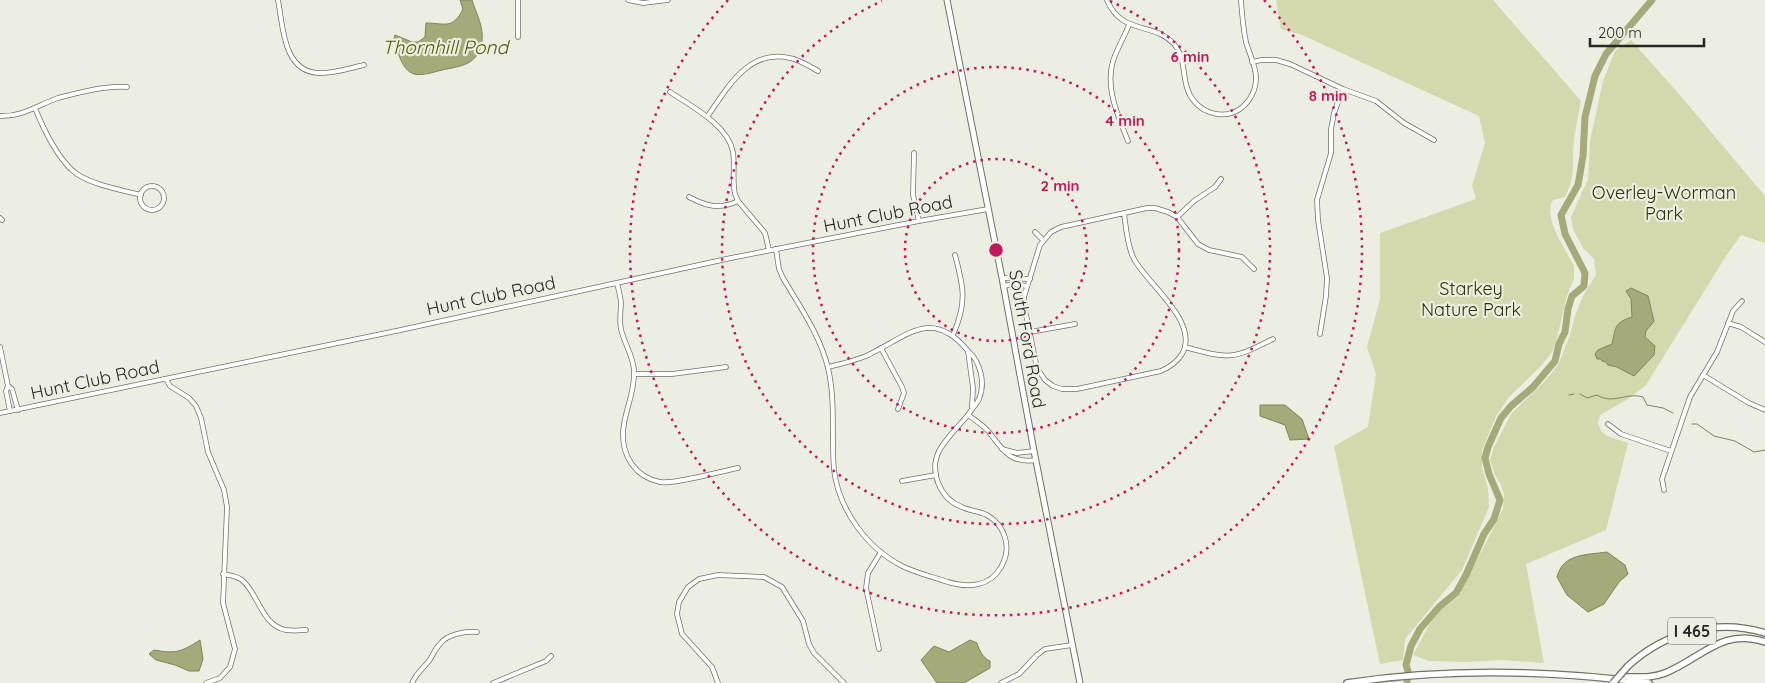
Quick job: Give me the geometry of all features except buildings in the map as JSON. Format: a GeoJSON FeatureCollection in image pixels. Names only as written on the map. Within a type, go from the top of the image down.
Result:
{"type":"FeatureCollection","features":[{"type":"Feature","properties":{"kind":"highway","name":"I 465"},"geometry":{"type":"LineString","coordinates":[[1613,683],[1628,666],[1658,644],[1672,637],[1696,630],[1732,627],[1765,633]]}},
{"type":"Feature","properties":{"kind":"highway"},"geometry":{"type":"LineString","coordinates":[[1347,683],[1428,674],[1505,672],[1596,676],[1656,676],[1670,671],[1714,644],[1724,640],[1743,638],[1765,642]]}},
{"type":"Feature","properties":{"kind":"highway"},"geometry":{"type":"LineString","coordinates":[[1596,676],[1649,683]]}},
{"type":"Feature","properties":{"kind":"main road","name":"South Ford Road"},"geometry":{"type":"LineString","coordinates":[[947,0],[1080,683]]}},
{"type":"Feature","properties":{"kind":"street"},"geometry":{"type":"LineString","coordinates":[[278,0],[289,52],[300,66],[310,72],[324,73],[364,65]]}},
{"type":"Feature","properties":{"kind":"street"},"geometry":{"type":"LineString","coordinates":[[518,0],[518,37]]}},
{"type":"Feature","properties":{"kind":"street"},"geometry":{"type":"LineString","coordinates":[[628,0],[643,3],[668,0]]}},
{"type":"Feature","properties":{"kind":"street"},"geometry":{"type":"LineString","coordinates":[[1107,0],[1113,11],[1129,25],[1160,34],[1175,45],[1181,57],[1190,95],[1202,109],[1218,114],[1234,112],[1246,104],[1254,92],[1256,78],[1244,33],[1241,0]]}},
{"type":"Feature","properties":{"kind":"street"},"geometry":{"type":"LineString","coordinates":[[1128,141],[1115,106],[1111,73],[1114,58],[1129,25]]}},
{"type":"Feature","properties":{"kind":"street"},"geometry":{"type":"LineString","coordinates":[[707,117],[737,76],[757,61],[771,57],[787,58],[818,71]]}},
{"type":"Feature","properties":{"kind":"street"},"geometry":{"type":"LineString","coordinates":[[1252,62],[1270,59],[1283,61],[1343,89],[1376,101],[1404,124],[1434,140]]}},
{"type":"Feature","properties":{"kind":"street"},"geometry":{"type":"LineString","coordinates":[[0,116],[16,116],[61,98],[114,86],[127,87]]}},
{"type":"Feature","properties":{"kind":"street"},"geometry":{"type":"LineString","coordinates":[[1320,334],[1327,278],[1318,220],[1317,200],[1331,153],[1331,128],[1334,113],[1343,89]]}},
{"type":"Feature","properties":{"kind":"street"},"geometry":{"type":"LineString","coordinates":[[670,92],[721,128],[731,145],[734,188],[738,201],[765,233],[769,250]]}},
{"type":"Feature","properties":{"kind":"street"},"geometry":{"type":"LineString","coordinates":[[35,108],[62,158],[73,171],[88,180],[141,195]]}},
{"type":"Feature","properties":{"kind":"street"},"geometry":{"type":"LineString","coordinates":[[914,153],[913,195],[919,221]]}},
{"type":"Feature","properties":{"kind":"street"},"geometry":{"type":"LineString","coordinates":[[1177,218],[1194,201],[1215,187],[1221,179]]}},
{"type":"Feature","properties":{"kind":"street"},"geometry":{"type":"LineString","coordinates":[[155,186],[162,191],[164,202],[159,209],[154,211],[148,210],[141,203],[141,195],[146,188],[155,186]]}},
{"type":"Feature","properties":{"kind":"street"},"geometry":{"type":"LineString","coordinates":[[689,197],[699,203],[714,207],[726,206],[738,201]]}},
{"type":"Feature","properties":{"kind":"street"},"geometry":{"type":"LineString","coordinates":[[1124,213],[1132,255],[1180,318],[1185,331],[1185,347],[1177,361],[1161,371],[1077,390],[1062,390],[1053,386],[1040,374],[1024,305],[1037,252],[1051,232],[1061,227],[1124,213],[1147,208],[1156,208],[1168,212],[1177,218],[1198,244],[1209,250],[1242,257],[1254,269]]}},
{"type":"Feature","properties":{"kind":"street","name":"Hunt Club Road"},"geometry":{"type":"LineString","coordinates":[[0,414],[617,284],[769,250],[988,209]]}},
{"type":"Feature","properties":{"kind":"street"},"geometry":{"type":"LineString","coordinates":[[1035,232],[1044,240]]}},
{"type":"Feature","properties":{"kind":"street"},"geometry":{"type":"LineString","coordinates":[[776,249],[779,269],[816,334],[828,367],[833,397],[836,480],[843,500],[855,523],[870,542],[881,552],[911,570],[960,585],[970,586],[988,581],[999,572],[1007,556],[1006,542],[1002,530],[994,520],[987,515],[962,508],[948,499],[941,490],[936,475],[935,468],[939,451],[968,416],[972,407],[973,388],[968,351]]}},
{"type":"Feature","properties":{"kind":"street"},"geometry":{"type":"LineString","coordinates":[[953,335],[960,320],[963,301],[962,282],[955,255]]}},
{"type":"Feature","properties":{"kind":"street"},"geometry":{"type":"LineString","coordinates":[[1002,278],[1030,280]]}},
{"type":"Feature","properties":{"kind":"street"},"geometry":{"type":"LineString","coordinates":[[617,284],[620,299],[621,331],[632,356],[635,374],[623,431],[623,444],[630,462],[641,475],[660,482],[674,482],[738,468]]}},
{"type":"Feature","properties":{"kind":"street"},"geometry":{"type":"LineString","coordinates":[[1004,286],[1014,284],[1028,286]]}},
{"type":"Feature","properties":{"kind":"street"},"geometry":{"type":"LineString","coordinates":[[1664,490],[1662,480],[1690,397],[1717,352],[1733,311],[1742,301]]}},
{"type":"Feature","properties":{"kind":"street"},"geometry":{"type":"LineString","coordinates":[[1728,323],[1741,327],[1765,342]]}},
{"type":"Feature","properties":{"kind":"street"},"geometry":{"type":"LineString","coordinates":[[1030,332],[1075,324]]}},
{"type":"Feature","properties":{"kind":"street"},"geometry":{"type":"LineString","coordinates":[[828,367],[858,359],[906,333],[920,329],[934,329],[953,335],[976,361],[982,382],[978,402],[972,407]]}},
{"type":"Feature","properties":{"kind":"street"},"geometry":{"type":"LineString","coordinates":[[1185,347],[1220,356],[1232,356],[1244,353],[1273,339]]}},
{"type":"Feature","properties":{"kind":"street"},"geometry":{"type":"LineString","coordinates":[[0,347],[8,386],[6,391],[10,411]]}},
{"type":"Feature","properties":{"kind":"street"},"geometry":{"type":"LineString","coordinates":[[881,348],[904,393],[898,409]]}},
{"type":"Feature","properties":{"kind":"street"},"geometry":{"type":"LineString","coordinates":[[635,374],[672,374],[726,367]]}},
{"type":"Feature","properties":{"kind":"street"},"geometry":{"type":"LineString","coordinates":[[1703,375],[1749,403],[1765,410]]}},
{"type":"Feature","properties":{"kind":"street"},"geometry":{"type":"LineString","coordinates":[[166,379],[170,386],[189,398],[196,406],[201,418],[208,452],[224,490],[227,507],[223,603],[236,649],[230,667],[220,678],[206,683]]}},
{"type":"Feature","properties":{"kind":"street"},"geometry":{"type":"LineString","coordinates":[[8,386],[12,389],[18,410]]}},
{"type":"Feature","properties":{"kind":"street"},"geometry":{"type":"LineString","coordinates":[[968,416],[985,428],[1006,454],[1017,460],[1036,460]]}},
{"type":"Feature","properties":{"kind":"street"},"geometry":{"type":"LineString","coordinates":[[1608,424],[1621,434],[1671,451]]}},
{"type":"Feature","properties":{"kind":"street"},"geometry":{"type":"LineString","coordinates":[[1002,449],[1017,453],[1034,451]]}},
{"type":"Feature","properties":{"kind":"street"},"geometry":{"type":"LineString","coordinates":[[902,481],[936,475]]}},
{"type":"Feature","properties":{"kind":"street"},"geometry":{"type":"LineString","coordinates":[[879,649],[866,588],[868,573],[881,552]]}},
{"type":"Feature","properties":{"kind":"street"},"geometry":{"type":"LineString","coordinates":[[223,574],[242,580],[265,614],[278,626],[285,630],[306,630]]}},
{"type":"Feature","properties":{"kind":"street"},"geometry":{"type":"LineString","coordinates":[[718,683],[712,668],[682,634],[677,614],[679,602],[688,587],[699,579],[718,575],[756,575],[770,579],[780,586],[803,621],[809,644],[814,653],[844,683]]}},
{"type":"Feature","properties":{"kind":"street"},"geometry":{"type":"LineString","coordinates":[[412,683],[416,674],[429,660],[442,641],[448,637],[477,632]]}},
{"type":"Feature","properties":{"kind":"street"},"geometry":{"type":"LineString","coordinates":[[1001,683],[1018,674],[1037,654],[1045,649],[1072,645]]}},
{"type":"Feature","properties":{"kind":"street"},"geometry":{"type":"LineString","coordinates":[[493,683],[546,660],[551,656]]}},
{"type":"Feature","properties":{"kind":"green space","name":"Starkey Nature Park"},"geometry":{"type":"Polygon","coordinates":[[[1276,0],[1493,0],[1581,101],[1574,139],[1570,185],[1565,197],[1553,200],[1550,212],[1558,237],[1574,266],[1574,279],[1567,295],[1556,342],[1552,352],[1541,366],[1509,397],[1496,416],[1482,450],[1482,468],[1488,488],[1489,507],[1462,570],[1405,639],[1403,660],[1380,664],[1334,446],[1368,427],[1376,374],[1367,347],[1380,299],[1380,233],[1476,199],[1472,186],[1485,143],[1479,116],[1302,35],[1281,29],[1276,0]]]}},
{"type":"Feature","properties":{"kind":"green space","name":"Overley-Worman Park"},"geometry":{"type":"Polygon","coordinates":[[[1631,40],[1765,196],[1765,243],[1741,235],[1646,385],[1628,399],[1600,415],[1598,423],[1601,431],[1607,436],[1628,443],[1606,530],[1526,564],[1544,663],[1502,660],[1466,662],[1429,661],[1413,655],[1429,625],[1440,611],[1458,597],[1503,509],[1504,494],[1490,460],[1494,447],[1511,414],[1545,381],[1558,365],[1583,296],[1596,275],[1594,259],[1583,248],[1573,229],[1571,217],[1588,179],[1590,141],[1603,81],[1615,51],[1631,40]]]}},
{"type":"Feature","properties":{"kind":"water","name":"Thornhill Pond"},"geometry":{"type":"Polygon","coordinates":[[[460,0],[472,0],[479,20],[482,41],[477,56],[462,66],[428,74],[414,74],[410,72],[400,59],[394,38],[395,35],[412,42],[418,42],[425,37],[426,23],[447,24],[456,20],[463,9],[460,0]]]}},
{"type":"Feature","properties":{"kind":"water"},"geometry":{"type":"Polygon","coordinates":[[[1631,288],[1648,296],[1654,321],[1646,331],[1645,337],[1655,346],[1654,355],[1634,376],[1617,367],[1608,365],[1601,359],[1597,359],[1595,354],[1598,350],[1612,344],[1617,326],[1622,321],[1632,317],[1631,299],[1626,291],[1631,288]]]}},
{"type":"Feature","properties":{"kind":"water"},"geometry":{"type":"Polygon","coordinates":[[[1260,405],[1285,405],[1302,419],[1309,439],[1290,440],[1285,425],[1260,416],[1260,405]]]}},
{"type":"Feature","properties":{"kind":"water"},"geometry":{"type":"Polygon","coordinates":[[[1607,552],[1625,565],[1628,574],[1619,582],[1604,604],[1588,612],[1567,595],[1557,577],[1560,569],[1570,559],[1607,552]]]}},
{"type":"Feature","properties":{"kind":"water"},"geometry":{"type":"Polygon","coordinates":[[[200,640],[203,659],[199,671],[189,671],[156,660],[149,654],[154,650],[178,651],[200,640]]]}},
{"type":"Feature","properties":{"kind":"water"},"geometry":{"type":"Polygon","coordinates":[[[970,640],[977,643],[982,654],[990,661],[990,668],[964,683],[937,683],[921,660],[934,646],[949,652],[970,640]]]}},
{"type":"Feature","properties":{"kind":"waterway"},"geometry":{"type":"LineString","coordinates":[[1407,683],[1408,671],[1406,665],[1411,646],[1420,629],[1439,607],[1456,593],[1484,534],[1494,519],[1500,500],[1489,474],[1485,458],[1488,447],[1501,418],[1511,406],[1533,387],[1555,361],[1559,344],[1565,332],[1572,296],[1584,286],[1585,273],[1565,234],[1561,215],[1578,185],[1583,156],[1585,117],[1595,76],[1606,54],[1652,0]]}},
{"type":"Feature","properties":{"kind":"waterway"},"geometry":{"type":"LineString","coordinates":[[1569,395],[1574,394]]}},
{"type":"Feature","properties":{"kind":"waterway"},"geometry":{"type":"LineString","coordinates":[[1580,394],[1587,398],[1597,395],[1609,399],[1631,396],[1643,397],[1647,405],[1663,408],[1673,413]]}},
{"type":"Feature","properties":{"kind":"waterway"},"geometry":{"type":"LineString","coordinates":[[1692,424],[1697,424],[1714,436],[1735,441],[1754,452],[1765,450]]}}]}
